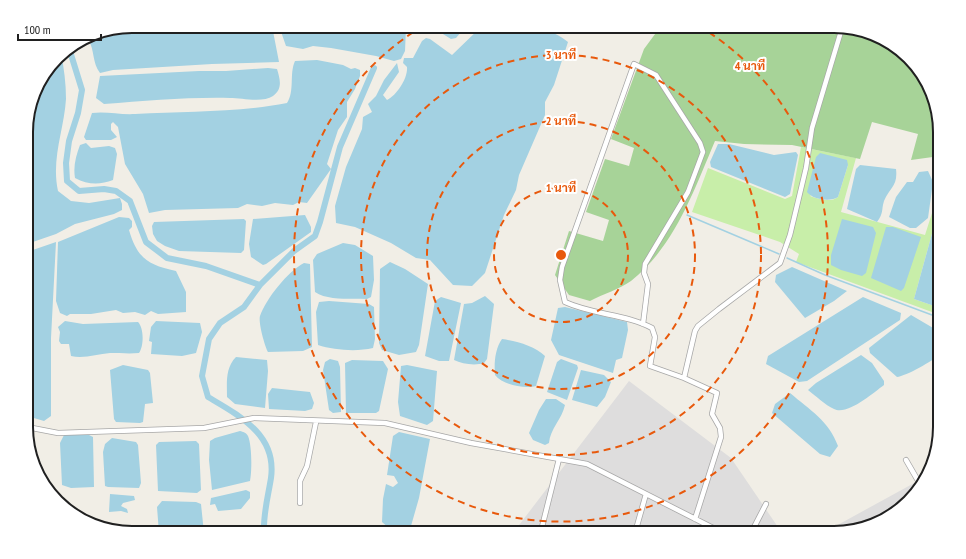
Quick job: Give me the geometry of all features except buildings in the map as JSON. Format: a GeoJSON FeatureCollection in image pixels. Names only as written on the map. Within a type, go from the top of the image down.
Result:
{"type":"FeatureCollection","features":[{"type":"Feature","properties":{"kind":"street"},"geometry":{"type":"LineString","coordinates":[[684,378],[698,326],[780,263],[790,235],[806,168],[812,128],[840,33]]}},
{"type":"Feature","properties":{"kind":"street"},"geometry":{"type":"LineString","coordinates":[[643,324],[648,284],[644,274],[646,264],[688,192],[703,152],[700,144],[656,75],[634,64],[580,213],[562,268],[560,280],[565,302],[579,308],[643,324],[654,331],[650,366],[684,378],[717,393],[712,414],[720,428],[721,436],[695,519]]}},
{"type":"Feature","properties":{"kind":"street"},"geometry":{"type":"LineString","coordinates":[[33,428],[58,433],[204,428],[254,418],[316,422],[385,423],[446,438],[587,464],[709,526]]}},
{"type":"Feature","properties":{"kind":"street"},"geometry":{"type":"LineString","coordinates":[[300,503],[300,481],[307,466],[316,422]]}},
{"type":"Feature","properties":{"kind":"street"},"geometry":{"type":"LineString","coordinates":[[542,526],[559,459]]}},
{"type":"Feature","properties":{"kind":"street"},"geometry":{"type":"LineString","coordinates":[[906,460],[918,480]]}},
{"type":"Feature","properties":{"kind":"street"},"geometry":{"type":"LineString","coordinates":[[637,526],[646,494]]}},
{"type":"Feature","properties":{"kind":"street"},"geometry":{"type":"LineString","coordinates":[[755,526],[766,504]]}},
{"type":"Feature","properties":{"kind":"shaded area"},"geometry":{"type":"Polygon","coordinates":[[[629,381],[731,458],[777,526],[518,526],[629,381]]]}},
{"type":"Feature","properties":{"kind":"shaded area"},"geometry":{"type":"Polygon","coordinates":[[[917,482],[894,506],[878,516],[854,524],[836,526],[917,482]]]}},
{"type":"Feature","properties":{"kind":"green space"},"geometry":{"type":"Polygon","coordinates":[[[656,33],[834,33],[860,36],[884,46],[894,53],[913,72],[923,88],[928,100],[933,125],[933,157],[911,160],[918,134],[872,122],[860,159],[792,145],[744,144],[715,141],[682,216],[660,251],[646,267],[627,284],[590,301],[569,295],[555,275],[569,231],[603,241],[609,220],[586,212],[605,159],[629,166],[634,148],[611,139],[644,49],[656,33]]]}},
{"type":"Feature","properties":{"kind":"green space"},"geometry":{"type":"Polygon","coordinates":[[[801,147],[856,158],[841,212],[925,235],[933,210],[933,230],[914,299],[933,306],[933,312],[796,262],[799,254],[780,242],[692,212],[708,168],[785,199],[792,196],[801,147]],[[848,165],[810,196],[828,200],[838,197],[848,165]]]}},
{"type":"Feature","properties":{"kind":"water"},"geometry":{"type":"Polygon","coordinates":[[[125,33],[273,33],[279,62],[212,64],[113,70],[100,73],[97,69],[90,43],[100,38],[125,33]]]}},
{"type":"Feature","properties":{"kind":"water"},"geometry":{"type":"Polygon","coordinates":[[[281,33],[406,33],[405,51],[401,59],[394,61],[376,56],[331,48],[313,46],[303,49],[286,46],[281,33]]]}},
{"type":"Feature","properties":{"kind":"water"},"geometry":{"type":"Polygon","coordinates":[[[441,33],[460,33],[456,38],[451,39],[441,33]]]}},
{"type":"Feature","properties":{"kind":"water"},"geometry":{"type":"Polygon","coordinates":[[[475,33],[553,33],[568,42],[554,85],[545,102],[545,115],[519,175],[516,190],[504,215],[485,273],[472,286],[453,285],[430,260],[416,258],[391,243],[355,227],[336,223],[335,206],[346,167],[362,129],[363,117],[372,112],[368,104],[376,96],[384,80],[397,63],[399,72],[383,95],[387,100],[391,98],[404,81],[407,67],[403,63],[404,58],[413,58],[422,41],[426,38],[430,39],[452,55],[475,33]]]}},
{"type":"Feature","properties":{"kind":"water"},"geometry":{"type":"Polygon","coordinates":[[[317,60],[343,65],[351,69],[355,68],[360,70],[360,76],[355,89],[347,102],[347,117],[338,130],[327,164],[331,169],[307,203],[299,202],[293,205],[275,203],[262,206],[247,204],[238,208],[165,210],[149,213],[143,194],[125,164],[118,127],[113,122],[111,124],[111,130],[117,137],[111,140],[86,140],[84,137],[92,113],[103,112],[129,114],[211,111],[249,109],[287,103],[291,93],[292,71],[295,61],[317,60]]]}},
{"type":"Feature","properties":{"kind":"water"},"geometry":{"type":"Polygon","coordinates":[[[62,62],[66,99],[56,167],[58,191],[71,201],[89,203],[120,198],[122,210],[114,214],[75,224],[56,234],[33,242],[33,132],[38,100],[46,82],[62,62]]]}},
{"type":"Feature","properties":{"kind":"water"},"geometry":{"type":"Polygon","coordinates":[[[268,68],[277,69],[280,84],[278,90],[273,96],[264,99],[198,98],[104,104],[96,98],[100,76],[268,68]]]}},
{"type":"Feature","properties":{"kind":"water"},"geometry":{"type":"Polygon","coordinates":[[[86,143],[91,148],[109,146],[115,148],[117,154],[113,180],[94,184],[75,178],[74,174],[77,153],[80,145],[86,143]]]}},
{"type":"Feature","properties":{"kind":"water"},"geometry":{"type":"Polygon","coordinates":[[[718,144],[729,144],[774,155],[796,152],[798,155],[790,194],[785,197],[711,167],[710,162],[718,144]]]}},
{"type":"Feature","properties":{"kind":"water"},"geometry":{"type":"Polygon","coordinates":[[[820,153],[847,160],[848,165],[838,197],[835,199],[827,200],[813,197],[807,192],[816,157],[820,153]]]}},
{"type":"Feature","properties":{"kind":"water"},"geometry":{"type":"Polygon","coordinates":[[[860,165],[896,169],[895,183],[886,196],[882,214],[877,222],[847,209],[856,169],[860,165]]]}},
{"type":"Feature","properties":{"kind":"water"},"geometry":{"type":"Polygon","coordinates":[[[928,171],[933,182],[928,218],[916,228],[910,228],[889,217],[896,197],[907,182],[913,182],[919,172],[928,171]]]}},
{"type":"Feature","properties":{"kind":"water"},"geometry":{"type":"Polygon","coordinates":[[[305,215],[311,227],[311,232],[266,264],[263,265],[251,257],[249,244],[253,219],[305,215]]]}},
{"type":"Feature","properties":{"kind":"water"},"geometry":{"type":"Polygon","coordinates":[[[119,217],[129,218],[132,221],[132,227],[129,230],[132,240],[140,254],[145,259],[158,266],[176,271],[186,292],[186,312],[158,314],[151,311],[145,315],[135,312],[123,313],[116,310],[91,314],[70,314],[67,316],[60,313],[56,301],[58,242],[119,217]]]}},
{"type":"Feature","properties":{"kind":"water"},"geometry":{"type":"Polygon","coordinates":[[[244,219],[246,221],[244,250],[241,253],[179,251],[165,246],[157,241],[153,234],[152,226],[154,222],[244,219]]]}},
{"type":"Feature","properties":{"kind":"water"},"geometry":{"type":"Polygon","coordinates":[[[842,219],[873,227],[876,233],[866,273],[862,276],[841,270],[831,265],[831,255],[842,219]]]}},
{"type":"Feature","properties":{"kind":"water"},"geometry":{"type":"Polygon","coordinates":[[[886,227],[893,227],[921,237],[904,288],[901,291],[871,278],[886,227]]]}},
{"type":"Feature","properties":{"kind":"water"},"geometry":{"type":"Polygon","coordinates":[[[933,230],[933,306],[914,299],[933,230]]]}},
{"type":"Feature","properties":{"kind":"water"},"geometry":{"type":"Polygon","coordinates":[[[56,242],[51,338],[51,416],[44,421],[33,418],[33,250],[56,242]]]}},
{"type":"Feature","properties":{"kind":"water"},"geometry":{"type":"Polygon","coordinates":[[[343,243],[355,245],[373,256],[374,280],[371,297],[367,299],[333,298],[320,295],[315,292],[313,260],[317,254],[343,243]]]}},
{"type":"Feature","properties":{"kind":"water"},"geometry":{"type":"Polygon","coordinates":[[[390,262],[405,269],[428,284],[419,345],[416,352],[399,355],[382,350],[379,343],[380,269],[390,262]]]}},
{"type":"Feature","properties":{"kind":"water"},"geometry":{"type":"Polygon","coordinates":[[[304,263],[310,264],[312,347],[303,351],[268,352],[261,329],[260,316],[267,302],[278,286],[291,272],[304,263]]]}},
{"type":"Feature","properties":{"kind":"water"},"geometry":{"type":"Polygon","coordinates":[[[792,267],[847,291],[834,301],[805,318],[775,282],[776,275],[792,267]]]}},
{"type":"Feature","properties":{"kind":"water"},"geometry":{"type":"Polygon","coordinates":[[[485,296],[494,304],[487,359],[484,363],[461,363],[454,360],[464,304],[472,303],[485,296]]]}},
{"type":"Feature","properties":{"kind":"water"},"geometry":{"type":"Polygon","coordinates":[[[441,297],[461,303],[449,361],[439,361],[425,356],[435,301],[441,297]]]}},
{"type":"Feature","properties":{"kind":"water"},"geometry":{"type":"Polygon","coordinates":[[[863,297],[901,313],[900,320],[807,381],[799,382],[766,364],[768,356],[863,297]]]}},
{"type":"Feature","properties":{"kind":"water"},"geometry":{"type":"Polygon","coordinates":[[[329,301],[369,304],[374,307],[375,339],[373,348],[345,350],[318,345],[316,312],[319,302],[329,301]]]}},
{"type":"Feature","properties":{"kind":"water"},"geometry":{"type":"Polygon","coordinates":[[[565,307],[627,322],[628,330],[622,358],[616,360],[613,373],[559,355],[551,340],[558,308],[565,307]]]}},
{"type":"Feature","properties":{"kind":"water"},"geometry":{"type":"Polygon","coordinates":[[[911,315],[933,328],[933,359],[919,368],[901,376],[897,377],[870,353],[869,348],[911,315]]]}},
{"type":"Feature","properties":{"kind":"water"},"geometry":{"type":"Polygon","coordinates":[[[65,321],[83,324],[138,322],[142,333],[141,350],[139,353],[110,353],[81,357],[71,356],[69,344],[61,344],[59,341],[60,332],[58,327],[65,321]]]}},
{"type":"Feature","properties":{"kind":"water"},"geometry":{"type":"Polygon","coordinates":[[[156,321],[200,323],[202,332],[196,353],[182,356],[151,354],[152,342],[149,341],[151,327],[156,321]]]}},
{"type":"Feature","properties":{"kind":"water"},"geometry":{"type":"Polygon","coordinates":[[[502,339],[525,344],[541,352],[545,356],[536,386],[526,387],[508,384],[495,375],[496,356],[502,339]]]}},
{"type":"Feature","properties":{"kind":"water"},"geometry":{"type":"Polygon","coordinates":[[[861,355],[872,363],[884,381],[884,385],[860,403],[846,409],[834,409],[808,390],[816,383],[861,355]]]}},
{"type":"Feature","properties":{"kind":"water"},"geometry":{"type":"Polygon","coordinates":[[[236,357],[267,360],[268,371],[265,408],[235,404],[227,397],[228,371],[232,361],[236,357]]]}},
{"type":"Feature","properties":{"kind":"water"},"geometry":{"type":"Polygon","coordinates":[[[330,359],[338,361],[340,367],[341,412],[333,413],[329,410],[323,370],[325,362],[330,359]]]}},
{"type":"Feature","properties":{"kind":"water"},"geometry":{"type":"Polygon","coordinates":[[[561,359],[577,365],[578,368],[567,400],[547,392],[557,362],[561,359]]]}},
{"type":"Feature","properties":{"kind":"water"},"geometry":{"type":"Polygon","coordinates":[[[352,360],[383,361],[388,369],[379,411],[376,413],[346,413],[345,363],[352,360]]]}},
{"type":"Feature","properties":{"kind":"water"},"geometry":{"type":"Polygon","coordinates":[[[123,365],[148,370],[150,373],[153,403],[145,404],[143,422],[140,423],[116,422],[114,419],[110,370],[123,365]]]}},
{"type":"Feature","properties":{"kind":"water"},"geometry":{"type":"Polygon","coordinates":[[[407,365],[437,371],[433,421],[427,425],[400,416],[398,402],[401,366],[407,365]]]}},
{"type":"Feature","properties":{"kind":"water"},"geometry":{"type":"Polygon","coordinates":[[[581,370],[604,375],[611,382],[605,397],[597,407],[572,400],[581,370]]]}},
{"type":"Feature","properties":{"kind":"water"},"geometry":{"type":"Polygon","coordinates":[[[272,388],[310,392],[314,403],[312,409],[305,411],[269,409],[268,394],[272,388]]]}},
{"type":"Feature","properties":{"kind":"water"},"geometry":{"type":"Polygon","coordinates":[[[790,393],[818,416],[830,430],[838,446],[830,457],[820,454],[772,413],[775,404],[790,393]]]}},
{"type":"Feature","properties":{"kind":"water"},"geometry":{"type":"Polygon","coordinates":[[[546,399],[556,399],[565,405],[549,443],[545,445],[533,440],[529,433],[539,410],[546,399]]]}},
{"type":"Feature","properties":{"kind":"water"},"geometry":{"type":"Polygon","coordinates":[[[240,431],[244,432],[248,436],[249,440],[251,458],[250,481],[212,490],[209,460],[210,441],[215,438],[240,431]]]}},
{"type":"Feature","properties":{"kind":"water"},"geometry":{"type":"Polygon","coordinates":[[[399,432],[430,439],[419,498],[411,526],[387,526],[382,522],[383,499],[386,484],[393,487],[398,483],[394,476],[387,475],[393,436],[399,432]]]}},
{"type":"Feature","properties":{"kind":"water"},"geometry":{"type":"Polygon","coordinates":[[[64,435],[89,435],[93,437],[94,487],[71,488],[62,485],[60,443],[64,435]]]}},
{"type":"Feature","properties":{"kind":"water"},"geometry":{"type":"Polygon","coordinates":[[[112,438],[136,442],[138,445],[141,483],[139,488],[105,486],[103,452],[105,444],[112,438]]]}},
{"type":"Feature","properties":{"kind":"water"},"geometry":{"type":"Polygon","coordinates":[[[196,441],[199,444],[201,490],[197,493],[158,491],[156,445],[159,442],[196,441]]]}},
{"type":"Feature","properties":{"kind":"water"},"geometry":{"type":"Polygon","coordinates":[[[246,490],[250,492],[250,498],[241,509],[218,511],[215,504],[210,505],[211,498],[246,490]]]}},
{"type":"Feature","properties":{"kind":"water"},"geometry":{"type":"Polygon","coordinates":[[[110,494],[134,496],[135,500],[123,503],[121,506],[127,509],[128,513],[121,511],[109,512],[110,494]]]}},
{"type":"Feature","properties":{"kind":"water"},"geometry":{"type":"Polygon","coordinates":[[[162,501],[196,502],[201,504],[203,526],[158,526],[157,507],[162,501]]]}},
{"type":"Feature","properties":{"kind":"waterway"},"geometry":{"type":"LineString","coordinates":[[71,54],[82,90],[78,113],[69,141],[66,163],[67,181],[79,191],[104,189],[116,191],[130,201],[146,242],[167,258],[206,266],[260,285]]}},
{"type":"Feature","properties":{"kind":"waterway"},"geometry":{"type":"LineString","coordinates":[[264,526],[271,478],[271,463],[268,450],[262,438],[254,428],[208,397],[202,376],[209,339],[220,323],[244,307],[260,285],[294,251],[315,236],[340,147],[374,68]]}},
{"type":"Feature","properties":{"kind":"waterway"},"geometry":{"type":"LineString","coordinates":[[687,215],[779,254]]}},
{"type":"Feature","properties":{"kind":"waterway"},"geometry":{"type":"LineString","coordinates":[[787,258],[825,275],[933,315]]}}]}
